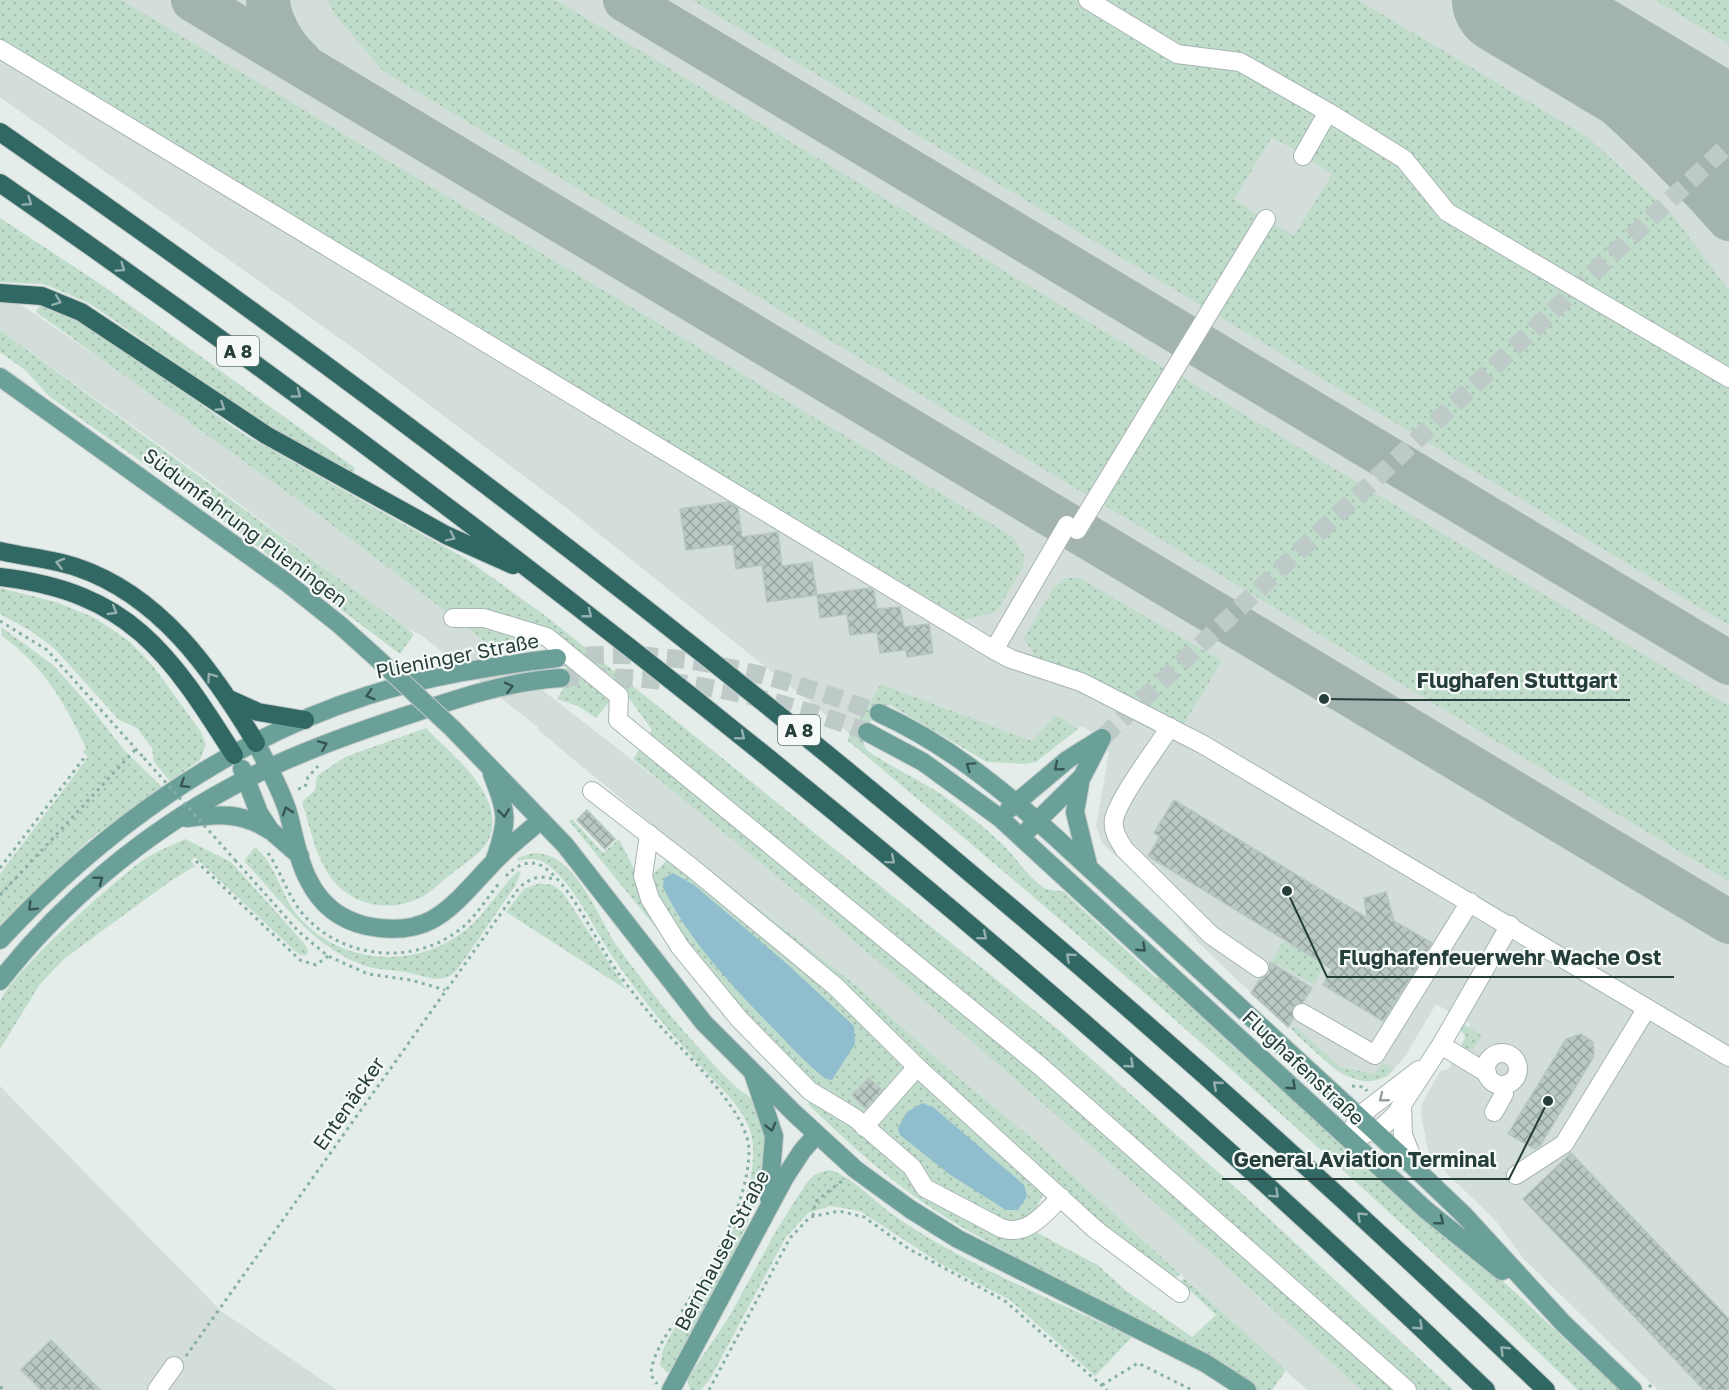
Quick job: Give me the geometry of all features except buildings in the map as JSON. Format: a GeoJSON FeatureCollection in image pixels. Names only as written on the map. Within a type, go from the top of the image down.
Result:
{"type":"FeatureCollection","features":[{"type":"Feature","properties":{"kind":"highway","name":"A 8"},"geometry":{"type":"LineString","coordinates":[[0,132],[193,268],[415,430],[623,590],[829,754],[1029,922],[1226,1094],[1546,1390]]}},
{"type":"Feature","properties":{"kind":"highway","name":"A 8"},"geometry":{"type":"LineString","coordinates":[[0,183],[256,364],[542,578],[810,793],[1046,990],[1241,1163],[1486,1390]]}},
{"type":"Feature","properties":{"kind":"highway"},"geometry":{"type":"LineString","coordinates":[[0,293],[42,296],[81,312],[203,396],[299,454],[446,535],[542,578]]}},
{"type":"Feature","properties":{"kind":"highway"},"geometry":{"type":"LineString","coordinates":[[0,552],[75,567],[136,596],[176,632],[256,743]]}},
{"type":"Feature","properties":{"kind":"highway"},"geometry":{"type":"LineString","coordinates":[[0,577],[32,581],[74,592],[109,608],[134,625],[173,666],[234,755]]}},
{"type":"Feature","properties":{"kind":"highway"},"geometry":{"type":"LineString","coordinates":[[225,698],[249,709],[305,720]]}},
{"type":"Feature","properties":{"kind":"main road","name":"Südumfahrung Plieningen"},"geometry":{"type":"LineString","coordinates":[[0,377],[286,582],[340,625],[380,661],[453,729],[541,820],[600,886],[694,1012],[816,1135],[855,1169],[910,1209],[991,1258],[1205,1362],[1247,1390]]}},
{"type":"Feature","properties":{"kind":"main road","name":"Plieninger Straße"},"geometry":{"type":"LineString","coordinates":[[0,940],[67,873],[124,825],[173,791],[256,743],[305,720],[366,696],[426,680],[489,667],[557,658]]}},
{"type":"Feature","properties":{"kind":"main road","name":"Plieninger Straße"},"geometry":{"type":"LineString","coordinates":[[0,981],[32,943],[68,907],[179,819],[247,779],[346,736],[438,705],[525,683],[561,678]]}},
{"type":"Feature","properties":{"kind":"main road"},"geometry":{"type":"LineString","coordinates":[[879,713],[942,747],[1038,821]]}},
{"type":"Feature","properties":{"kind":"main road"},"geometry":{"type":"LineString","coordinates":[[867,732],[923,762],[1000,818],[1022,837],[1082,777]]}},
{"type":"Feature","properties":{"kind":"main road"},"geometry":{"type":"LineString","coordinates":[[1000,818],[1067,760],[1102,738],[1082,777],[1076,798],[1075,812],[1088,867]]}},
{"type":"Feature","properties":{"kind":"main road"},"geometry":{"type":"LineString","coordinates":[[256,743],[282,795],[312,888],[330,909],[352,921],[387,928],[417,926],[440,917],[459,902],[494,861],[541,820]]}},
{"type":"Feature","properties":{"kind":"main road"},"geometry":{"type":"LineString","coordinates":[[234,755],[247,779],[267,839]]}},
{"type":"Feature","properties":{"kind":"main road"},"geometry":{"type":"LineString","coordinates":[[489,766],[503,803],[506,822],[494,861]]}},
{"type":"Feature","properties":{"kind":"main road"},"geometry":{"type":"LineString","coordinates":[[179,819],[231,814],[256,822],[267,839],[300,856]]}},
{"type":"Feature","properties":{"kind":"main road","name":"Flughafenstraße"},"geometry":{"type":"LineString","coordinates":[[1038,821],[1418,1170],[1464,1215],[1563,1323],[1633,1390]]}},
{"type":"Feature","properties":{"kind":"main road","name":"Flughafenstraße"},"geometry":{"type":"LineString","coordinates":[[1022,837],[1430,1214],[1563,1323]]}},
{"type":"Feature","properties":{"kind":"main road"},"geometry":{"type":"LineString","coordinates":[[752,1072],[774,1136],[774,1158],[768,1208]]}},
{"type":"Feature","properties":{"kind":"main road","name":"Bernhauser Straße"},"geometry":{"type":"LineString","coordinates":[[666,1389],[792,1165],[816,1135]]}},
{"type":"Feature","properties":{"kind":"street"},"geometry":{"type":"LineString","coordinates":[[1088,0],[1177,54],[1240,62],[1328,112],[1404,159],[1447,212],[1729,378]]}},
{"type":"Feature","properties":{"kind":"street"},"geometry":{"type":"LineString","coordinates":[[0,49],[1011,660],[1081,682],[1123,706],[1170,727],[1510,925],[1729,1057]]}},
{"type":"Feature","properties":{"kind":"street"},"geometry":{"type":"LineString","coordinates":[[1303,156],[1328,112]]}},
{"type":"Feature","properties":{"kind":"street"},"geometry":{"type":"LineString","coordinates":[[994,650],[1266,219]]}},
{"type":"Feature","properties":{"kind":"street"},"geometry":{"type":"LineString","coordinates":[[453,618],[484,618],[544,636],[556,643],[619,696],[618,720],[1040,1066],[1407,1390]]}},
{"type":"Feature","properties":{"kind":"street"},"geometry":{"type":"LineString","coordinates":[[1170,727],[1121,804],[1114,820],[1115,833],[1124,849],[1211,935],[1259,968]]}},
{"type":"Feature","properties":{"kind":"street"},"geometry":{"type":"LineString","coordinates":[[592,791],[649,834],[851,999],[917,1067],[1102,1235],[1180,1293]]}},
{"type":"Feature","properties":{"kind":"street"},"geometry":{"type":"LineString","coordinates":[[649,834],[643,870],[644,884],[673,938],[720,998],[788,1071],[818,1097],[864,1126],[914,1169],[925,1188],[1000,1228],[1012,1232],[1029,1227],[1061,1197]]}},
{"type":"Feature","properties":{"kind":"street"},"geometry":{"type":"LineString","coordinates":[[1302,1013],[1375,1055],[1470,902]]}},
{"type":"Feature","properties":{"kind":"street"},"geometry":{"type":"LineString","coordinates":[[1350,1139],[1376,1131],[1389,1123],[1441,1045],[1510,925]]}},
{"type":"Feature","properties":{"kind":"street"},"geometry":{"type":"LineString","coordinates":[[1516,1175],[1564,1144],[1647,1008]]}},
{"type":"Feature","properties":{"kind":"street"},"geometry":{"type":"LineString","coordinates":[[1441,1045],[1487,1073],[1492,1081],[1501,1085],[1512,1082],[1518,1073],[1517,1063],[1511,1056],[1502,1053],[1493,1056],[1488,1063],[1487,1073]]}},
{"type":"Feature","properties":{"kind":"street"},"geometry":{"type":"LineString","coordinates":[[1350,1139],[1359,1116],[1428,1063]]}},
{"type":"Feature","properties":{"kind":"street"},"geometry":{"type":"LineString","coordinates":[[864,1126],[917,1067]]}},
{"type":"Feature","properties":{"kind":"street"},"geometry":{"type":"LineString","coordinates":[[1494,1112],[1504,1094],[1501,1085]]}},
{"type":"Feature","properties":{"kind":"street"},"geometry":{"type":"LineString","coordinates":[[1402,1105],[1402,1135],[1418,1170]]}},
{"type":"Feature","properties":{"kind":"street"},"geometry":{"type":"LineString","coordinates":[[910,1209],[925,1188]]}},
{"type":"Feature","properties":{"kind":"street"},"geometry":{"type":"LineString","coordinates":[[157,1390],[174,1366]]}},
{"type":"Feature","properties":{"kind":"path"},"geometry":{"type":"LineString","coordinates":[[0,621],[46,650],[299,932],[328,956],[368,974],[411,980],[445,990]]}},
{"type":"Feature","properties":{"kind":"path"},"geometry":{"type":"LineString","coordinates":[[0,895],[136,749]]}},
{"type":"Feature","properties":{"kind":"path"},"geometry":{"type":"LineString","coordinates":[[0,868],[84,758]]}},
{"type":"Feature","properties":{"kind":"path"},"geometry":{"type":"LineString","coordinates":[[267,839],[291,899],[314,925],[346,945],[380,954],[416,950],[452,935],[471,919],[505,877],[521,865],[541,865],[574,901],[605,954],[640,1001],[737,1112],[748,1137],[748,1168],[732,1217],[706,1272],[653,1363],[651,1378],[666,1389]]}},
{"type":"Feature","properties":{"kind":"path"},"geometry":{"type":"LineString","coordinates":[[196,861],[300,960],[316,964],[328,956]]}},
{"type":"Feature","properties":{"kind":"path","name":"Entenäcker"},"geometry":{"type":"LineString","coordinates":[[174,1366],[182,1360],[254,1262],[521,886],[538,878],[557,881]]}},
{"type":"Feature","properties":{"kind":"path"},"geometry":{"type":"LineString","coordinates":[[813,1216],[817,1201],[855,1169]]}},
{"type":"Feature","properties":{"kind":"path"},"geometry":{"type":"LineString","coordinates":[[709,1390],[786,1245],[798,1228],[813,1216],[844,1211],[864,1217],[909,1249],[1005,1301],[1107,1390]]}},
{"type":"Feature","properties":{"kind":"path"},"geometry":{"type":"LineString","coordinates":[[1101,1385],[1138,1363],[1192,1390]]}},
{"type":"Feature","properties":{"kind":"path"},"geometry":{"type":"LineString","coordinates":[[0,1387],[6,1390]]}},
{"type":"Feature","properties":{"kind":"shaded area"},"geometry":{"type":"Polygon","coordinates":[[[0,0],[1729,0],[1729,1390],[1658,1390],[1523,1258],[1495,1220],[1432,1159],[1421,1113],[1422,1104],[1440,1071],[1448,1069],[1457,1055],[1470,1024],[1436,1004],[1404,1058],[1387,1077],[1370,1081],[1346,1076],[1337,1071],[1233,976],[1196,940],[1168,904],[1102,843],[1096,826],[1109,753],[1102,738],[1084,727],[1067,728],[1032,741],[881,684],[851,735],[569,510],[356,350],[0,97],[0,0]]]}},
{"type":"Feature","properties":{"kind":"shaded area"},"geometry":{"type":"Polygon","coordinates":[[[0,291],[124,374],[323,518],[492,647],[492,651],[684,800],[872,954],[1021,1082],[1191,1233],[1361,1390],[1307,1390],[1036,1142],[945,1066],[858,987],[659,830],[538,730],[539,728],[421,635],[403,627],[201,475],[0,330],[0,291]]]}},
{"type":"Feature","properties":{"kind":"shaded area"},"geometry":{"type":"Polygon","coordinates":[[[0,1086],[221,1311],[337,1390],[0,1390],[0,1086]]]}},
{"type":"Feature","properties":{"kind":"green space"},"geometry":{"type":"Polygon","coordinates":[[[0,0],[121,0],[1013,537],[1025,558],[1021,571],[996,612],[964,620],[0,42],[0,0]]]}},
{"type":"Feature","properties":{"kind":"green space"},"geometry":{"type":"Polygon","coordinates":[[[328,0],[556,0],[1168,370],[1092,498],[383,71],[335,15],[328,0]]]}},
{"type":"Feature","properties":{"kind":"green space"},"geometry":{"type":"Polygon","coordinates":[[[692,0],[1079,0],[1175,58],[1240,67],[1324,114],[1302,154],[1272,137],[1234,199],[1264,219],[1207,309],[692,0]]]}},
{"type":"Feature","properties":{"kind":"green space"},"geometry":{"type":"Polygon","coordinates":[[[1096,0],[1358,0],[1586,136],[1671,213],[1729,291],[1729,373],[1450,207],[1408,153],[1241,57],[1178,50],[1096,0]]]}},
{"type":"Feature","properties":{"kind":"green space"},"geometry":{"type":"Polygon","coordinates":[[[1655,0],[1729,0],[1729,44],[1655,0]]]}},
{"type":"Feature","properties":{"kind":"green space"},"geometry":{"type":"Polygon","coordinates":[[[1328,116],[1400,162],[1446,218],[1729,383],[1729,625],[1212,312],[1267,220],[1294,236],[1332,174],[1305,156],[1328,116]]]}},
{"type":"Feature","properties":{"kind":"green space"},"geometry":{"type":"Polygon","coordinates":[[[0,218],[102,285],[355,468],[352,476],[306,451],[190,378],[173,361],[89,303],[44,284],[0,282],[0,218]]]}},
{"type":"Feature","properties":{"kind":"green space"},"geometry":{"type":"Polygon","coordinates":[[[40,305],[79,321],[99,333],[245,435],[468,560],[551,620],[1060,1031],[1247,1198],[1453,1390],[1361,1390],[1003,1068],[727,835],[633,759],[652,730],[629,698],[619,690],[596,718],[578,706],[557,699],[566,675],[559,650],[531,641],[492,647],[323,518],[36,312],[40,305]]]}},
{"type":"Feature","properties":{"kind":"green space"},"geometry":{"type":"Polygon","coordinates":[[[0,330],[414,634],[400,654],[187,494],[50,397],[25,370],[0,352],[0,330]]]}},
{"type":"Feature","properties":{"kind":"green space"},"geometry":{"type":"Polygon","coordinates":[[[1177,374],[1729,706],[1729,881],[1099,502],[1177,374]]]}},
{"type":"Feature","properties":{"kind":"green space"},"geometry":{"type":"Polygon","coordinates":[[[1066,578],[1079,578],[1222,661],[1183,725],[1088,677],[1035,657],[1024,638],[1054,587],[1066,578]]]}},
{"type":"Feature","properties":{"kind":"green space"},"geometry":{"type":"Polygon","coordinates":[[[0,588],[56,602],[95,618],[129,641],[154,667],[201,732],[206,744],[200,760],[170,781],[154,762],[152,748],[137,728],[119,720],[55,649],[31,631],[0,614],[0,588]]]}},
{"type":"Feature","properties":{"kind":"green space"},"geometry":{"type":"Polygon","coordinates":[[[1,627],[53,665],[88,704],[124,750],[162,787],[90,839],[0,925],[0,874],[88,757],[83,752],[86,748],[78,731],[52,686],[17,647],[2,636],[1,627]]]}},
{"type":"Feature","properties":{"kind":"green space"},"geometry":{"type":"Polygon","coordinates":[[[881,684],[1032,741],[1055,716],[1078,729],[1036,762],[1026,764],[987,762],[890,705],[879,712],[869,723],[864,743],[870,752],[941,794],[974,819],[1004,846],[1040,885],[1048,890],[1064,892],[1156,978],[1159,976],[1515,1292],[1619,1390],[1578,1390],[1400,1222],[1127,977],[847,740],[881,684]]]}},
{"type":"Feature","properties":{"kind":"green space"},"geometry":{"type":"Polygon","coordinates":[[[426,728],[464,766],[481,787],[491,810],[492,831],[478,853],[427,894],[404,904],[369,903],[348,894],[331,878],[320,858],[302,802],[315,790],[317,776],[345,757],[426,728]]]}},
{"type":"Feature","properties":{"kind":"green space"},"geometry":{"type":"Polygon","coordinates":[[[572,819],[603,853],[619,839],[634,869],[653,873],[663,865],[675,843],[858,987],[945,1066],[1036,1142],[1180,1274],[1175,1278],[1118,1240],[1055,1182],[1042,1196],[1029,1220],[1036,1232],[1099,1266],[1125,1290],[1192,1337],[1216,1315],[1181,1282],[1184,1278],[1286,1370],[1272,1390],[1258,1390],[1178,1341],[1013,1256],[933,1209],[884,1173],[808,1104],[818,1090],[742,1013],[675,930],[661,934],[569,821],[572,819]]]}},
{"type":"Feature","properties":{"kind":"green space"},"geometry":{"type":"Polygon","coordinates":[[[185,839],[231,862],[303,942],[308,950],[307,955],[301,955],[295,951],[195,857],[191,861],[195,866],[169,882],[65,958],[40,984],[0,1049],[0,1003],[7,990],[22,972],[66,927],[134,867],[152,854],[185,839]]]}},
{"type":"Feature","properties":{"kind":"green space"},"geometry":{"type":"Polygon","coordinates":[[[255,847],[268,862],[292,908],[316,933],[336,945],[357,953],[380,957],[403,956],[426,951],[447,942],[467,929],[511,878],[518,871],[521,872],[515,886],[457,970],[451,975],[435,979],[369,967],[349,959],[315,937],[244,861],[255,847]]]}},
{"type":"Feature","properties":{"kind":"green space"},"geometry":{"type":"Polygon","coordinates":[[[533,853],[549,856],[575,876],[620,950],[658,1001],[717,1068],[755,1103],[766,1133],[766,1163],[759,1192],[747,1224],[671,1371],[667,1373],[660,1365],[663,1350],[720,1252],[745,1200],[751,1173],[753,1145],[751,1134],[743,1115],[730,1097],[670,1032],[635,988],[559,875],[541,861],[526,859],[518,861],[517,858],[533,853]]]}},
{"type":"Feature","properties":{"kind":"green space"},"geometry":{"type":"Polygon","coordinates":[[[540,883],[553,885],[563,893],[627,990],[506,912],[524,889],[540,883]]]}},
{"type":"Feature","properties":{"kind":"green space"},"geometry":{"type":"Polygon","coordinates":[[[1284,940],[1325,964],[1314,985],[1272,961],[1284,940]]]}},
{"type":"Feature","properties":{"kind":"green space"},"geometry":{"type":"Polygon","coordinates":[[[1464,1024],[1482,1036],[1472,1050],[1464,1048],[1462,1044],[1466,1037],[1460,1029],[1464,1024]]]}},
{"type":"Feature","properties":{"kind":"green space"},"geometry":{"type":"Polygon","coordinates":[[[1291,1027],[1298,1029],[1340,1067],[1374,1074],[1383,1063],[1394,1069],[1372,1081],[1349,1077],[1328,1063],[1291,1027]]]}},
{"type":"Feature","properties":{"kind":"green space"},"geometry":{"type":"Polygon","coordinates":[[[828,1170],[844,1176],[892,1214],[949,1250],[1132,1337],[1095,1376],[1010,1300],[941,1264],[860,1211],[831,1206],[808,1213],[786,1237],[710,1379],[701,1390],[690,1390],[687,1379],[729,1317],[776,1231],[807,1182],[814,1175],[828,1170]]]}},
{"type":"Feature","properties":{"kind":"water"},"geometry":{"type":"Polygon","coordinates":[[[673,873],[694,885],[786,963],[854,1026],[855,1044],[832,1080],[826,1079],[810,1066],[709,958],[684,924],[663,887],[664,878],[673,873]]]}},
{"type":"Feature","properties":{"kind":"water"},"geometry":{"type":"Polygon","coordinates":[[[922,1103],[933,1107],[1024,1185],[1027,1196],[1018,1210],[1006,1210],[949,1174],[900,1135],[898,1128],[907,1112],[922,1103]]]}},
{"type":"Feature","properties":{"kind":"taxiway"},"geometry":{"type":"LineString","coordinates":[[193,0],[1729,922]]}},
{"type":"Feature","properties":{"kind":"taxiway"},"geometry":{"type":"LineString","coordinates":[[268,0],[278,33],[288,49],[300,61]]}},
{"type":"Feature","properties":{"kind":"taxiway"},"geometry":{"type":"LineString","coordinates":[[625,0],[1729,663]]}},
{"type":"Feature","properties":{"kind":"taxiway"},"geometry":{"type":"LineString","coordinates":[[1494,0],[1617,104],[1729,219]]}},
{"type":"Feature","properties":{"kind":"runway"},"geometry":{"type":"LineString","coordinates":[[1507,0],[1729,133]]}},
{"type":"Feature","properties":{"kind":"tunnel"},"geometry":{"type":"LineString","coordinates":[[1102,738],[1729,144]]}},
{"type":"Feature","properties":{"kind":"tunnel"},"geometry":{"type":"LineString","coordinates":[[559,658],[600,655],[681,659],[761,675],[879,713]]}},
{"type":"Feature","properties":{"kind":"tunnel"},"geometry":{"type":"LineString","coordinates":[[561,678],[639,679],[716,689],[792,707],[867,732]]}},
{"type":"Feature","properties":{"kind":"place","name":"Flughafen Stuttgart"},"geometry":{"type":"Point","coordinates":[1324,699]}},
{"type":"Feature","properties":{"kind":"place","name":"Flughafenfeuerwehr Wache Ost"},"geometry":{"type":"Point","coordinates":[1287,891]}},
{"type":"Feature","properties":{"kind":"place","name":"General Aviation Terminal"},"geometry":{"type":"Point","coordinates":[1548,1101]}}]}
